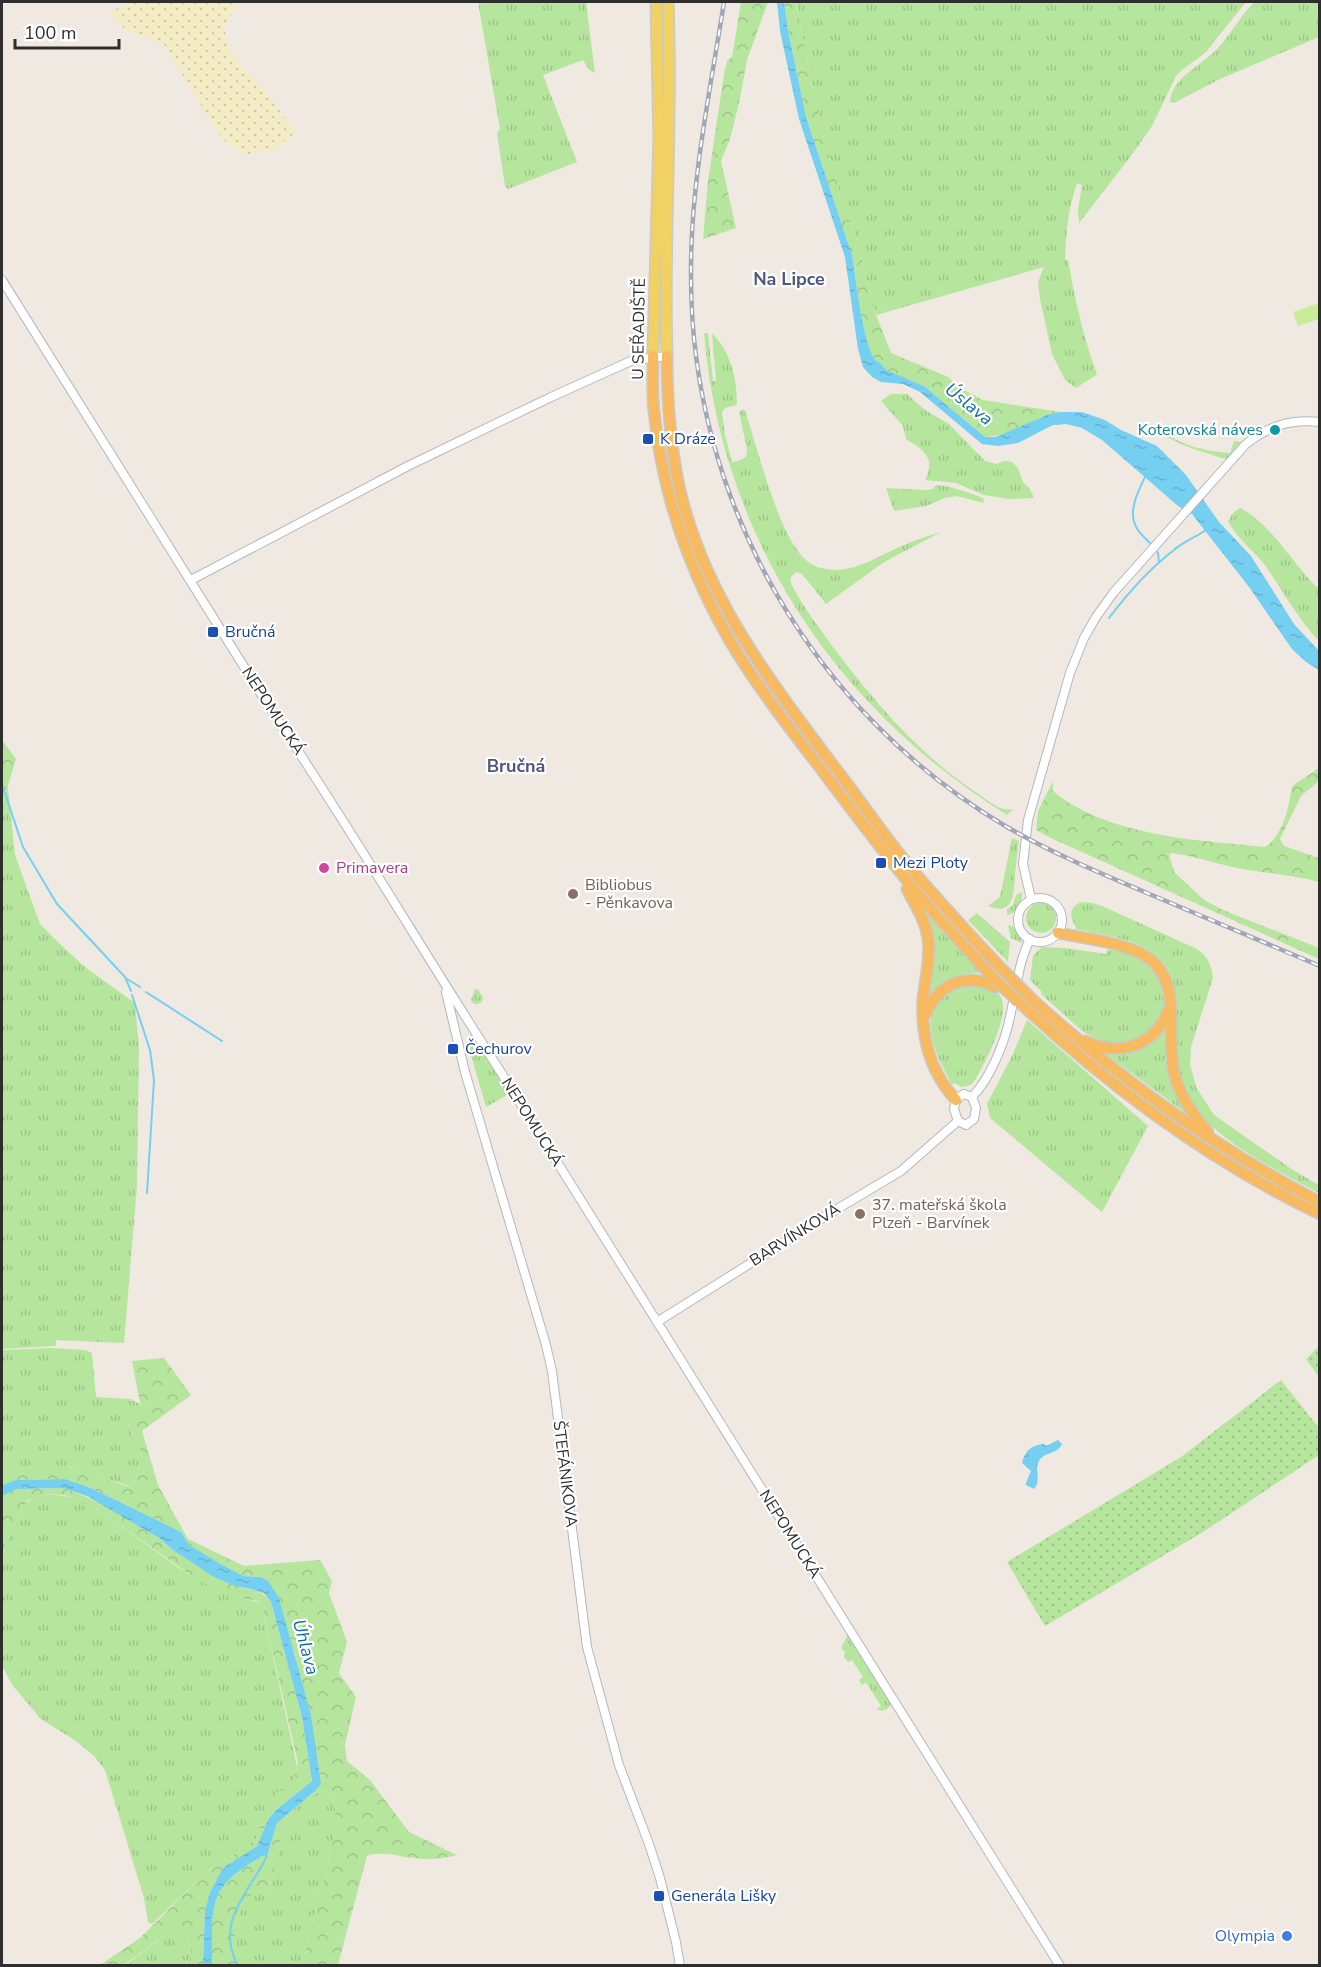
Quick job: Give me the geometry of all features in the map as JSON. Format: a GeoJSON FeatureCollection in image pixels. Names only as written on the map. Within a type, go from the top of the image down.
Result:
{"type":"FeatureCollection","features":[{"type":"Feature","properties":{"kind":"highway","name":"U SEŘADIŠTĚ"},"geometry":{"type":"LineString","coordinates":[[653,356],[654,409],[667,487],[695,572],[736,640]]}},
{"type":"Feature","properties":{"kind":"highway","name":"U SEŘADIŠTĚ"},"geometry":{"type":"LineString","coordinates":[[667,356],[668,408],[672,447],[680,488],[691,530],[736,640]]}},
{"type":"Feature","properties":{"kind":"highway"},"geometry":{"type":"LineString","coordinates":[[736,640],[771,702],[900,872],[995,983],[1098,1072],[1161,1119],[1242,1171],[1320,1214]]}},
{"type":"Feature","properties":{"kind":"highway"},"geometry":{"type":"LineString","coordinates":[[736,640],[909,865],[998,965],[1034,1001],[1137,1088],[1223,1147],[1272,1177],[1320,1202]]}},
{"type":"Feature","properties":{"kind":"highway"},"geometry":{"type":"LineString","coordinates":[[900,872],[917,906],[928,938],[929,951],[923,1000],[925,1042],[942,1084],[956,1100]]}},
{"type":"Feature","properties":{"kind":"highway"},"geometry":{"type":"LineString","coordinates":[[1058,933],[1129,948],[1147,956],[1158,966],[1169,989],[1171,1054],[1177,1082],[1193,1113],[1223,1147]]}},
{"type":"Feature","properties":{"kind":"highway"},"geometry":{"type":"LineString","coordinates":[[923,1023],[932,1001],[949,985],[972,980],[995,983]]}},
{"type":"Feature","properties":{"kind":"highway"},"geometry":{"type":"LineString","coordinates":[[1068,1032],[1100,1047],[1120,1049],[1134,1047],[1159,1029],[1170,1005]]}},
{"type":"Feature","properties":{"kind":"main road","name":"U SEŘADIŠTĚ"},"geometry":{"type":"LineString","coordinates":[[653,356],[658,137],[656,2]]}},
{"type":"Feature","properties":{"kind":"main road","name":"U SEŘADIŠTĚ"},"geometry":{"type":"LineString","coordinates":[[667,356],[670,79],[668,2]]}},
{"type":"Feature","properties":{"kind":"street","name":"NEPOMUCKÁ"},"geometry":{"type":"LineString","coordinates":[[2,280],[1060,1965]]}},
{"type":"Feature","properties":{"kind":"street"},"geometry":{"type":"LineString","coordinates":[[191,580],[421,460],[549,398],[637,359],[667,356]]}},
{"type":"Feature","properties":{"kind":"street"},"geometry":{"type":"LineString","coordinates":[[1032,899],[1023,864],[1028,820],[1070,673],[1080,647],[1096,617],[1113,592],[1245,446],[1270,428],[1294,421],[1320,422]]}},
{"type":"Feature","properties":{"kind":"street"},"geometry":{"type":"LineString","coordinates":[[1045,898],[1056,905],[1061,911],[1062,918],[1058,933],[1042,942],[1030,939],[1021,931],[1018,919],[1022,907],[1032,899],[1045,898]]}},
{"type":"Feature","properties":{"kind":"street","name":"BARVÍNKOVÁ"},"geometry":{"type":"LineString","coordinates":[[657,1322],[901,1171],[958,1121],[966,1125],[974,1119],[976,1107],[972,1097],[986,1078],[1005,1034],[1019,968],[1030,939]]}},
{"type":"Feature","properties":{"kind":"street","name":"ŠTEFÁNIKOVA"},"geometry":{"type":"LineString","coordinates":[[444,984],[468,1080],[546,1345],[553,1383],[587,1647],[619,1765],[660,1878],[675,1935],[680,1965]]}},
{"type":"Feature","properties":{"kind":"street"},"geometry":{"type":"LineString","coordinates":[[958,1121],[954,1112],[956,1100],[964,1094],[972,1097]]}},
{"type":"Feature","properties":{"kind":"green space"},"geometry":{"type":"Polygon","coordinates":[[[478,2],[586,2],[595,73],[589,70],[583,60],[543,75],[577,162],[508,189],[505,186],[497,133],[500,129],[478,2]]]}},
{"type":"Feature","properties":{"kind":"green space"},"geometry":{"type":"Polygon","coordinates":[[[741,2],[768,2],[747,60],[730,139],[721,161],[736,228],[703,239],[708,181],[724,74],[727,61],[732,57],[741,2]]]}},
{"type":"Feature","properties":{"kind":"green space"},"geometry":{"type":"Polygon","coordinates":[[[784,2],[796,2],[819,122],[844,206],[857,240],[876,315],[891,353],[948,377],[962,389],[983,400],[1060,412],[1004,434],[985,437],[924,386],[885,370],[874,359],[861,315],[852,255],[806,117],[784,2]]]}},
{"type":"Feature","properties":{"kind":"green space"},"geometry":{"type":"Polygon","coordinates":[[[796,2],[1246,2],[1206,52],[1176,76],[1152,126],[1079,223],[1078,211],[1082,185],[1077,183],[1068,221],[1065,260],[1068,260],[1080,318],[1096,375],[1076,388],[1065,380],[1052,354],[1038,282],[1044,267],[876,315],[857,240],[844,206],[819,122],[796,2]]]}},
{"type":"Feature","properties":{"kind":"green space"},"geometry":{"type":"Polygon","coordinates":[[[1254,2],[1319,2],[1319,37],[1220,79],[1174,103],[1170,102],[1172,93],[1181,79],[1216,50],[1254,2]]]}},
{"type":"Feature","properties":{"kind":"green space"},"geometry":{"type":"Polygon","coordinates":[[[1319,303],[1319,319],[1298,326],[1293,312],[1319,303]]]}},
{"type":"Feature","properties":{"kind":"green space"},"geometry":{"type":"Polygon","coordinates":[[[704,333],[708,333],[713,381],[716,381],[712,333],[724,349],[734,375],[737,405],[725,408],[722,412],[732,462],[746,457],[747,449],[739,412],[743,409],[778,513],[797,550],[808,562],[826,569],[846,569],[941,532],[884,562],[826,604],[802,574],[796,572],[790,581],[803,605],[830,643],[879,705],[955,778],[994,805],[1003,809],[1013,809],[1007,815],[945,772],[889,723],[840,669],[797,610],[762,547],[734,479],[715,408],[704,333]]]}},
{"type":"Feature","properties":{"kind":"green space"},"geometry":{"type":"Polygon","coordinates":[[[891,394],[907,394],[925,410],[949,424],[985,461],[996,464],[1005,461],[1012,462],[1018,468],[1023,482],[1030,489],[1034,498],[1009,499],[984,495],[956,483],[925,480],[929,460],[923,451],[906,439],[903,426],[881,401],[891,394]]]}},
{"type":"Feature","properties":{"kind":"green space"},"geometry":{"type":"Polygon","coordinates":[[[1158,430],[1192,446],[1219,452],[1230,453],[1234,441],[1243,442],[1229,458],[1225,459],[1182,444],[1158,430]]]}},
{"type":"Feature","properties":{"kind":"green space"},"geometry":{"type":"Polygon","coordinates":[[[936,485],[954,488],[983,498],[984,503],[957,496],[926,506],[894,511],[886,488],[923,490],[933,489],[936,485]]]}},
{"type":"Feature","properties":{"kind":"green space"},"geometry":{"type":"Polygon","coordinates":[[[1240,508],[1252,515],[1272,534],[1319,589],[1319,641],[1298,615],[1267,568],[1228,521],[1240,508]]]}},
{"type":"Feature","properties":{"kind":"green space"},"geometry":{"type":"Polygon","coordinates":[[[2,740],[16,759],[2,805],[2,740]]]}},
{"type":"Feature","properties":{"kind":"green space"},"geometry":{"type":"Polygon","coordinates":[[[1319,768],[1319,781],[1301,796],[1280,839],[1284,846],[1319,858],[1319,882],[1232,867],[1180,854],[1169,855],[1174,872],[1204,900],[1223,910],[1319,948],[1319,959],[1036,830],[1038,811],[1053,781],[1053,791],[1074,806],[1131,828],[1175,837],[1265,847],[1281,828],[1292,786],[1319,768]]]}},
{"type":"Feature","properties":{"kind":"green space"},"geometry":{"type":"Polygon","coordinates":[[[8,788],[15,855],[40,924],[85,967],[135,1003],[139,1048],[137,1185],[124,1343],[56,1340],[56,1346],[2,1349],[2,805],[8,788]]]}},
{"type":"Feature","properties":{"kind":"green space"},"geometry":{"type":"Polygon","coordinates":[[[1012,838],[1019,841],[1013,896],[1008,906],[997,909],[988,906],[1000,897],[1012,838]]]}},
{"type":"Feature","properties":{"kind":"green space"},"geometry":{"type":"Polygon","coordinates":[[[1022,892],[1019,906],[1007,915],[1007,909],[1013,905],[1016,895],[1022,892]]]}},
{"type":"Feature","properties":{"kind":"green space"},"geometry":{"type":"Polygon","coordinates":[[[1081,902],[1102,906],[1197,949],[1204,955],[1210,965],[1213,978],[1191,1047],[1190,1064],[1196,1087],[1214,1115],[1293,1170],[1319,1185],[1319,1193],[1247,1153],[1199,1113],[1188,1098],[1178,1073],[1174,1045],[1174,991],[1167,968],[1158,957],[1137,944],[1075,929],[1071,913],[1072,909],[1081,902]]]}},
{"type":"Feature","properties":{"kind":"green space"},"geometry":{"type":"Polygon","coordinates":[[[1041,903],[1052,907],[1056,918],[1052,929],[1041,933],[1030,929],[1026,918],[1030,907],[1041,903]]]}},
{"type":"Feature","properties":{"kind":"green space"},"geometry":{"type":"Polygon","coordinates":[[[924,908],[985,974],[969,973],[954,977],[940,985],[929,996],[933,952],[924,908]]]}},
{"type":"Feature","properties":{"kind":"green space"},"geometry":{"type":"Polygon","coordinates":[[[977,913],[1010,942],[1008,962],[968,920],[977,913]]]}},
{"type":"Feature","properties":{"kind":"green space"},"geometry":{"type":"Polygon","coordinates":[[[1008,925],[1019,931],[1022,943],[1011,938],[1008,925]]]}},
{"type":"Feature","properties":{"kind":"green space"},"geometry":{"type":"Polygon","coordinates":[[[1042,947],[1106,954],[1107,950],[1119,950],[1134,954],[1149,962],[1158,972],[1166,999],[1160,1022],[1141,1039],[1111,1045],[1082,1031],[1041,994],[1042,992],[1030,980],[1033,956],[1042,947]]]}},
{"type":"Feature","properties":{"kind":"green space"},"geometry":{"type":"Polygon","coordinates":[[[963,983],[994,990],[1001,997],[1003,1005],[1000,1027],[984,1063],[971,1085],[962,1087],[952,1084],[936,1052],[930,1027],[935,1005],[942,995],[963,983]]]}},
{"type":"Feature","properties":{"kind":"green space"},"geometry":{"type":"Polygon","coordinates":[[[475,989],[478,989],[483,998],[477,1004],[471,1000],[475,989]]]}},
{"type":"Feature","properties":{"kind":"green space"},"geometry":{"type":"Polygon","coordinates":[[[1027,1020],[1148,1126],[1102,1212],[990,1118],[987,1104],[1013,1054],[1027,1020]]]}},
{"type":"Feature","properties":{"kind":"green space"},"geometry":{"type":"Polygon","coordinates":[[[1167,1026],[1167,1049],[1192,1118],[1103,1052],[1122,1053],[1139,1049],[1154,1040],[1167,1026]]]}},
{"type":"Feature","properties":{"kind":"green space"},"geometry":{"type":"Polygon","coordinates":[[[471,1039],[475,1041],[509,1094],[486,1107],[467,1041],[471,1039]]]}},
{"type":"Feature","properties":{"kind":"green space"},"geometry":{"type":"Polygon","coordinates":[[[1319,1346],[1319,1377],[1306,1359],[1319,1346]]]}},
{"type":"Feature","properties":{"kind":"green space"},"geometry":{"type":"Polygon","coordinates":[[[52,1348],[85,1350],[92,1353],[96,1397],[130,1399],[144,1406],[147,1414],[144,1421],[129,1422],[132,1439],[141,1451],[142,1459],[132,1487],[70,1467],[39,1467],[2,1475],[2,1350],[52,1348]]]}},
{"type":"Feature","properties":{"kind":"green space"},"geometry":{"type":"Polygon","coordinates":[[[164,1358],[191,1395],[142,1431],[158,1485],[188,1539],[244,1566],[320,1560],[332,1581],[329,1593],[347,1642],[339,1673],[356,1697],[345,1745],[347,1761],[370,1780],[409,1832],[457,1855],[430,1859],[384,1854],[367,1856],[338,1965],[304,1965],[332,1844],[335,1803],[325,1791],[308,1797],[314,1792],[295,1654],[260,1577],[243,1576],[189,1545],[181,1532],[91,1488],[65,1479],[16,1480],[2,1485],[2,1475],[54,1466],[76,1468],[132,1487],[142,1459],[141,1451],[132,1439],[129,1422],[144,1420],[146,1413],[140,1403],[132,1361],[164,1358]]]}},
{"type":"Feature","properties":{"kind":"green space"},"geometry":{"type":"Polygon","coordinates":[[[1281,1380],[1319,1428],[1319,1455],[1203,1532],[1045,1626],[1007,1562],[1181,1457],[1281,1380]]]}},
{"type":"Feature","properties":{"kind":"green space"},"geometry":{"type":"Polygon","coordinates":[[[63,1488],[112,1509],[195,1564],[236,1586],[261,1593],[271,1602],[302,1717],[312,1781],[269,1818],[257,1846],[223,1869],[210,1892],[205,1910],[203,1965],[192,1965],[189,1938],[172,1930],[124,1965],[100,1965],[140,1938],[202,1876],[256,1839],[267,1808],[276,1793],[295,1778],[298,1771],[297,1759],[262,1606],[258,1601],[220,1592],[199,1581],[100,1511],[63,1495],[46,1494],[28,1500],[2,1551],[3,1494],[17,1489],[63,1488]]]}},
{"type":"Feature","properties":{"kind":"green space"},"geometry":{"type":"Polygon","coordinates":[[[46,1494],[71,1497],[100,1511],[179,1568],[220,1592],[261,1603],[262,1606],[298,1771],[261,1825],[256,1839],[202,1876],[152,1924],[148,1922],[144,1898],[105,1770],[94,1756],[76,1741],[41,1719],[13,1686],[2,1666],[2,1551],[24,1504],[46,1494]]]}},
{"type":"Feature","properties":{"kind":"green space"},"geometry":{"type":"Polygon","coordinates":[[[848,1634],[889,1699],[890,1706],[887,1709],[881,1711],[877,1709],[881,1706],[866,1682],[862,1685],[859,1680],[863,1677],[852,1660],[848,1662],[844,1657],[845,1652],[841,1648],[848,1634]]]}},
{"type":"Feature","properties":{"kind":"green space"},"geometry":{"type":"Polygon","coordinates":[[[326,1791],[335,1803],[335,1824],[304,1965],[245,1965],[240,1958],[235,1941],[239,1914],[248,1899],[265,1889],[270,1883],[284,1828],[295,1809],[309,1797],[326,1791]]]}},
{"type":"Feature","properties":{"kind":"green space"},"geometry":{"type":"Polygon","coordinates":[[[301,1803],[284,1828],[270,1883],[265,1889],[248,1899],[239,1914],[235,1941],[240,1958],[245,1965],[212,1965],[212,1920],[218,1895],[233,1876],[268,1853],[277,1823],[301,1803]]]}},
{"type":"Feature","properties":{"kind":"green space"},"geometry":{"type":"Polygon","coordinates":[[[172,1930],[189,1938],[192,1965],[124,1966],[172,1930]]]}},
{"type":"Feature","properties":{"kind":"sand"},"geometry":{"type":"Polygon","coordinates":[[[134,2],[242,2],[232,12],[224,27],[231,54],[265,91],[296,132],[275,149],[246,155],[222,139],[163,43],[126,31],[110,11],[134,2]]]}},
{"type":"Feature","properties":{"kind":"water"},"geometry":{"type":"Polygon","coordinates":[[[777,2],[784,2],[806,117],[852,255],[861,315],[874,359],[886,370],[924,386],[985,437],[996,437],[1047,415],[1060,412],[1082,412],[1105,420],[1157,446],[1186,475],[1219,522],[1251,556],[1294,624],[1319,651],[1319,670],[1292,649],[1249,587],[1192,514],[1178,506],[1102,440],[1082,428],[1066,424],[1053,425],[1018,443],[998,446],[982,444],[920,392],[903,384],[881,382],[872,377],[863,367],[858,349],[845,257],[799,119],[780,31],[777,2]]]}},
{"type":"Feature","properties":{"kind":"water"},"geometry":{"type":"Polygon","coordinates":[[[1058,1440],[1062,1444],[1060,1447],[1039,1461],[1034,1489],[1026,1485],[1031,1471],[1022,1463],[1027,1452],[1036,1446],[1044,1444],[1046,1446],[1058,1440]]]}},
{"type":"Feature","properties":{"kind":"water"},"geometry":{"type":"Polygon","coordinates":[[[65,1479],[91,1488],[181,1532],[189,1545],[221,1564],[243,1576],[260,1577],[268,1581],[279,1598],[311,1715],[321,1784],[277,1823],[268,1853],[240,1871],[222,1888],[213,1911],[212,1965],[203,1965],[205,1910],[210,1892],[223,1868],[257,1846],[269,1818],[312,1781],[302,1717],[271,1602],[264,1593],[235,1586],[214,1577],[159,1538],[87,1496],[63,1488],[17,1489],[2,1496],[2,1485],[16,1480],[65,1479]]]}},
{"type":"Feature","properties":{"kind":"waterway"},"geometry":{"type":"LineString","coordinates":[[1146,475],[1134,503],[1133,517],[1138,530],[1152,545]]}},
{"type":"Feature","properties":{"kind":"waterway"},"geometry":{"type":"LineString","coordinates":[[1109,618],[1156,565],[1178,547],[1206,530]]}},
{"type":"Feature","properties":{"kind":"waterway"},"geometry":{"type":"LineString","coordinates":[[1155,549],[1159,563]]}},
{"type":"Feature","properties":{"kind":"waterway"},"geometry":{"type":"LineString","coordinates":[[2,784],[23,847],[57,904],[125,977],[131,991]]}},
{"type":"Feature","properties":{"kind":"waterway"},"geometry":{"type":"LineString","coordinates":[[127,979],[140,987]]}},
{"type":"Feature","properties":{"kind":"waterway"},"geometry":{"type":"LineString","coordinates":[[146,992],[222,1041]]}},
{"type":"Feature","properties":{"kind":"waterway"},"geometry":{"type":"LineString","coordinates":[[132,995],[150,1050],[154,1080],[147,1193]]}},
{"type":"Feature","properties":{"kind":"waterway"},"geometry":{"type":"LineString","coordinates":[[238,1966],[230,1943],[232,1921],[264,1862],[267,1851]]}},
{"type":"Feature","properties":{"kind":"railway"},"geometry":{"type":"LineString","coordinates":[[724,2],[697,173],[694,208],[691,277],[697,361],[713,442],[740,520],[776,594],[822,662],[876,725],[938,780],[1007,827],[1059,854],[1320,966]]}},
{"type":"Feature","properties":{"kind":"place","name":"Koterovská náves"},"geometry":{"type":"Point","coordinates":[1275,430]}},
{"type":"Feature","properties":{"kind":"place","name":"K Dráze"},"geometry":{"type":"Point","coordinates":[648,439]}},
{"type":"Feature","properties":{"kind":"place","name":"Bručná"},"geometry":{"type":"Point","coordinates":[213,632]}},
{"type":"Feature","properties":{"kind":"place","name":"Mezi Ploty"},"geometry":{"type":"Point","coordinates":[881,863]}},
{"type":"Feature","properties":{"kind":"place","name":"Primavera"},"geometry":{"type":"Point","coordinates":[324,868]}},
{"type":"Feature","properties":{"kind":"place","name":"Bibliobus - Pěnkavova"},"geometry":{"type":"Point","coordinates":[573,894]}},
{"type":"Feature","properties":{"kind":"place","name":"Čechurov"},"geometry":{"type":"Point","coordinates":[453,1049]}},
{"type":"Feature","properties":{"kind":"place","name":"37. mateřská škola Plzeň - Barvínek"},"geometry":{"type":"Point","coordinates":[860,1214]}},
{"type":"Feature","properties":{"kind":"place","name":"Generála Lišky"},"geometry":{"type":"Point","coordinates":[659,1896]}},
{"type":"Feature","properties":{"kind":"place","name":"Olympia"},"geometry":{"type":"Point","coordinates":[1287,1936]}},
{"type":"Feature","properties":{"kind":"district","name":"Na Lipce"},"geometry":{"type":"Point","coordinates":[789,279]}},
{"type":"Feature","properties":{"kind":"district","name":"Bručná"},"geometry":{"type":"Point","coordinates":[516,766]}},
{"type":"Feature","properties":{"kind":"water label","name":"Úslava"},"geometry":{"type":"Point","coordinates":[969,404]}},
{"type":"Feature","properties":{"kind":"water label","name":"Úhlava"},"geometry":{"type":"Point","coordinates":[306,1647]}}]}
